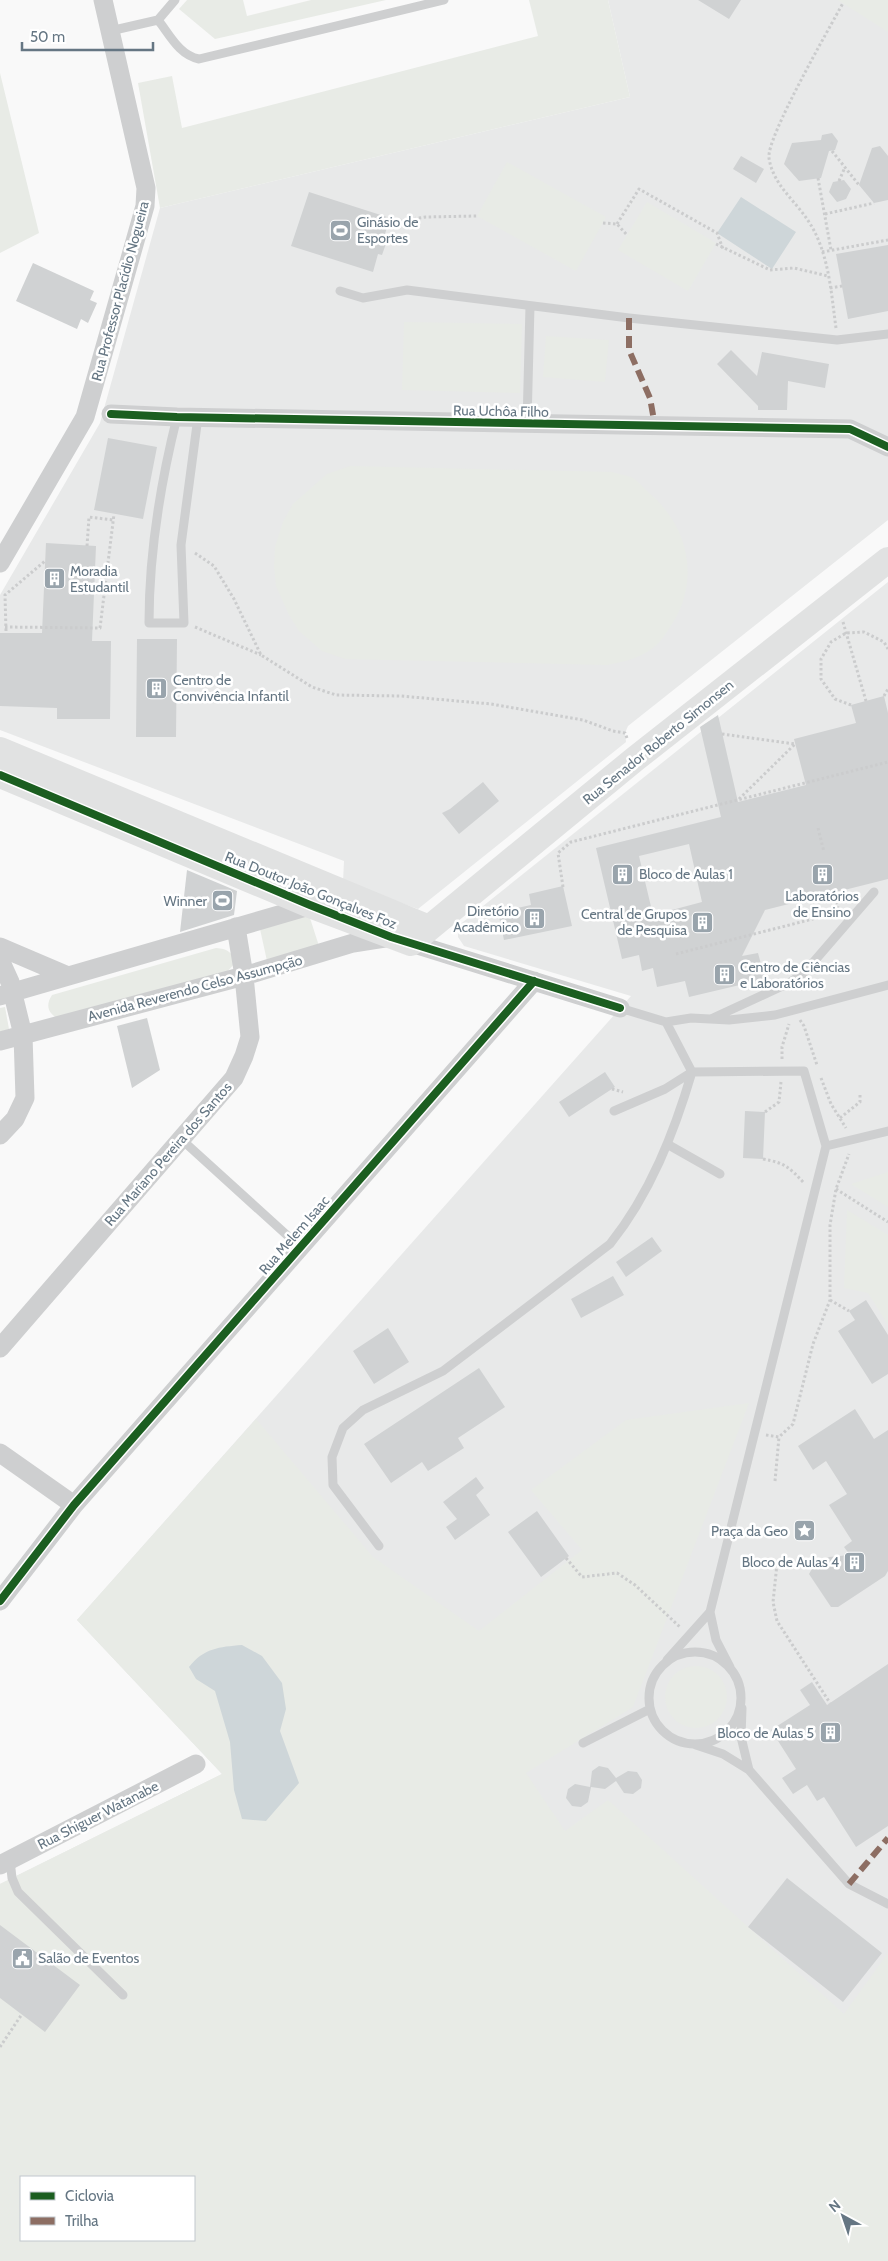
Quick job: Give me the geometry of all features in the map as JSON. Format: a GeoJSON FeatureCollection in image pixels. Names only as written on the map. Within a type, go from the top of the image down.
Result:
{"type":"FeatureCollection","features":[{"type":"Feature","properties":{"kind":"street","name":"Rua Professor Placídio Nogueira"},"geometry":{"type":"LineString","coordinates":[[0,563],[85,416],[145,206],[146,188],[103,0]]}},
{"type":"Feature","properties":{"kind":"street","name":"Rua Uchôa Filho"},"geometry":{"type":"LineString","coordinates":[[111,414],[177,417],[850,429],[888,446]]}},
{"type":"Feature","properties":{"kind":"street","name":"Rua Senador Roberto Simonsen"},"geometry":{"type":"LineString","coordinates":[[411,936],[888,560]]}},
{"type":"Feature","properties":{"kind":"street","name":"Rua Doutor João Gonçalves Foz"},"geometry":{"type":"LineString","coordinates":[[0,750],[365,900],[411,936]]}},
{"type":"Feature","properties":{"kind":"street","name":"Rua Doutor João Gonçalves Foz"},"geometry":{"type":"LineString","coordinates":[[0,775],[310,905],[411,936]]}},
{"type":"Feature","properties":{"kind":"street"},"geometry":{"type":"LineString","coordinates":[[6,994],[310,905],[365,900]]}},
{"type":"Feature","properties":{"kind":"street","name":"Rua Mariano Pereira dos Santos"},"geometry":{"type":"LineString","coordinates":[[0,1348],[234,1078],[250,1037],[244,976],[236,927]]}},
{"type":"Feature","properties":{"kind":"street"},"geometry":{"type":"LineString","coordinates":[[411,936],[443,952],[620,1008]]}},
{"type":"Feature","properties":{"kind":"street","name":"Avenida Reverendo Celso Assumpção"},"geometry":{"type":"LineString","coordinates":[[0,1041],[244,976],[353,943],[411,936]]}},
{"type":"Feature","properties":{"kind":"street"},"geometry":{"type":"LineString","coordinates":[[0,947],[68,976]]}},
{"type":"Feature","properties":{"kind":"street"},"geometry":{"type":"LineString","coordinates":[[0,960],[6,994],[23,1035],[25,1098],[15,1119],[0,1135]]}},
{"type":"Feature","properties":{"kind":"street","name":"Rua Melem Isaac"},"geometry":{"type":"LineString","coordinates":[[0,1601],[74,1505],[534,981]]}},
{"type":"Feature","properties":{"kind":"street"},"geometry":{"type":"LineString","coordinates":[[0,1453],[74,1505]]}},
{"type":"Feature","properties":{"kind":"street","name":"Rua Shiguer Watanabe"},"geometry":{"type":"LineString","coordinates":[[5,1863],[196,1764]]}},
{"type":"Feature","properties":{"kind":"lane"},"geometry":{"type":"LineString","coordinates":[[110,31],[158,20],[175,0]]}},
{"type":"Feature","properties":{"kind":"lane"},"geometry":{"type":"LineString","coordinates":[[158,20],[182,52],[189,57],[198,59],[444,0]]}},
{"type":"Feature","properties":{"kind":"lane"},"geometry":{"type":"LineString","coordinates":[[340,291],[363,298],[407,290],[629,318],[837,340],[888,334]]}},
{"type":"Feature","properties":{"kind":"lane"},"geometry":{"type":"LineString","coordinates":[[526,424],[530,306]]}},
{"type":"Feature","properties":{"kind":"lane"},"geometry":{"type":"LineString","coordinates":[[177,417],[160,493],[153,535],[149,580],[149,623],[184,622],[182,544],[198,417]]}},
{"type":"Feature","properties":{"kind":"lane"},"geometry":{"type":"LineString","coordinates":[[711,1019],[789,983],[804,972],[874,892]]}},
{"type":"Feature","properties":{"kind":"lane"},"geometry":{"type":"LineString","coordinates":[[620,1008],[666,1022],[691,1018],[729,1020],[775,1015],[888,985]]}},
{"type":"Feature","properties":{"kind":"lane"},"geometry":{"type":"LineString","coordinates":[[379,1546],[333,1485],[332,1457],[344,1428],[363,1410],[443,1371],[610,1244],[630,1218],[667,1144],[692,1072],[666,1022]]}},
{"type":"Feature","properties":{"kind":"lane"},"geometry":{"type":"LineString","coordinates":[[614,1111],[665,1088],[692,1072],[804,1071],[826,1146],[710,1612],[716,1640],[739,1683],[742,1701],[742,1737],[749,1770]]}},
{"type":"Feature","properties":{"kind":"lane"},"geometry":{"type":"LineString","coordinates":[[826,1146],[888,1131]]}},
{"type":"Feature","properties":{"kind":"lane"},"geometry":{"type":"LineString","coordinates":[[180,1139],[300,1247]]}},
{"type":"Feature","properties":{"kind":"lane"},"geometry":{"type":"LineString","coordinates":[[667,1144],[720,1174]]}},
{"type":"Feature","properties":{"kind":"lane"},"geometry":{"type":"LineString","coordinates":[[710,1612],[664,1663],[651,1684],[650,1709],[656,1724],[671,1738],[723,1754],[749,1770],[849,1884],[888,1904]]}},
{"type":"Feature","properties":{"kind":"lane"},"geometry":{"type":"LineString","coordinates":[[664,1663],[687,1652],[714,1655],[730,1667]]}},
{"type":"Feature","properties":{"kind":"lane"},"geometry":{"type":"LineString","coordinates":[[692,1744],[717,1739],[733,1725],[742,1701]]}},
{"type":"Feature","properties":{"kind":"lane"},"geometry":{"type":"LineString","coordinates":[[583,1743],[650,1709]]}},
{"type":"Feature","properties":{"kind":"lane"},"geometry":{"type":"LineString","coordinates":[[5,1863],[18,1892],[123,1994]]}},
{"type":"Feature","properties":{"kind":"path"},"geometry":{"type":"LineString","coordinates":[[837,340],[826,261],[809,222],[781,188],[769,157],[781,120],[842,3]]}},
{"type":"Feature","properties":{"kind":"path"},"geometry":{"type":"LineString","coordinates":[[832,151],[859,185]]}},
{"type":"Feature","properties":{"kind":"path"},"geometry":{"type":"LineString","coordinates":[[839,181],[845,167]]}},
{"type":"Feature","properties":{"kind":"path"},"geometry":{"type":"LineString","coordinates":[[818,178],[832,250]]}},
{"type":"Feature","properties":{"kind":"path"},"geometry":{"type":"LineString","coordinates":[[617,224],[639,189],[717,233],[723,249]]}},
{"type":"Feature","properties":{"kind":"path"},"geometry":{"type":"LineString","coordinates":[[825,214],[874,202]]}},
{"type":"Feature","properties":{"kind":"path"},"geometry":{"type":"LineString","coordinates":[[389,222],[426,217],[477,216]]}},
{"type":"Feature","properties":{"kind":"path"},"geometry":{"type":"LineString","coordinates":[[602,223],[617,224],[626,235]]}},
{"type":"Feature","properties":{"kind":"path"},"geometry":{"type":"LineString","coordinates":[[822,252],[888,240]]}},
{"type":"Feature","properties":{"kind":"path"},"geometry":{"type":"LineString","coordinates":[[716,244],[770,270],[794,268],[828,276]]}},
{"type":"Feature","properties":{"kind":"path"},"geometry":{"type":"LineString","coordinates":[[830,288],[842,286]]}},
{"type":"Feature","properties":{"kind":"path"},"geometry":{"type":"LineString","coordinates":[[45,562],[5,595],[6,629],[100,628],[114,514]]}},
{"type":"Feature","properties":{"kind":"path"},"geometry":{"type":"LineString","coordinates":[[87,546],[89,516],[113,520]]}},
{"type":"Feature","properties":{"kind":"path"},"geometry":{"type":"LineString","coordinates":[[182,544],[214,566],[234,599],[261,655]]}},
{"type":"Feature","properties":{"kind":"path"},"geometry":{"type":"LineString","coordinates":[[838,600],[866,701]]}},
{"type":"Feature","properties":{"kind":"path"},"geometry":{"type":"LineString","coordinates":[[184,622],[261,655],[312,687],[336,695],[401,696],[491,704],[583,720],[613,731],[625,733],[635,759]]}},
{"type":"Feature","properties":{"kind":"path"},"geometry":{"type":"LineString","coordinates":[[851,704],[835,699],[822,679],[821,659],[831,642],[846,633],[864,632],[884,642],[888,650]]}},
{"type":"Feature","properties":{"kind":"path"},"geometry":{"type":"LineString","coordinates":[[884,696],[888,688]]}},
{"type":"Feature","properties":{"kind":"path"},"geometry":{"type":"LineString","coordinates":[[722,734],[795,744],[738,800]]}},
{"type":"Feature","properties":{"kind":"path"},"geometry":{"type":"LineString","coordinates":[[563,886],[558,853],[570,842],[888,762]]}},
{"type":"Feature","properties":{"kind":"path"},"geometry":{"type":"LineString","coordinates":[[818,828],[824,852]]}},
{"type":"Feature","properties":{"kind":"path"},"geometry":{"type":"LineString","coordinates":[[834,892],[839,912]]}},
{"type":"Feature","properties":{"kind":"path"},"geometry":{"type":"LineString","coordinates":[[676,954],[862,906]]}},
{"type":"Feature","properties":{"kind":"path"},"geometry":{"type":"LineString","coordinates":[[840,1118],[860,1102],[860,1093]]}},
{"type":"Feature","properties":{"kind":"path"},"geometry":{"type":"LineString","coordinates":[[763,1159],[782,1163],[790,1168],[814,1194]]}},
{"type":"Feature","properties":{"kind":"path"},"geometry":{"type":"LineString","coordinates":[[836,1189],[888,1222]]}},
{"type":"Feature","properties":{"kind":"path"},"geometry":{"type":"LineString","coordinates":[[830,1300],[849,1311]]}},
{"type":"Feature","properties":{"kind":"path"},"geometry":{"type":"LineString","coordinates":[[775,1481],[779,1437]]}},
{"type":"Feature","properties":{"kind":"path"},"geometry":{"type":"LineString","coordinates":[[566,1558],[582,1577],[617,1573],[635,1585],[688,1635]]}},
{"type":"Feature","properties":{"kind":"path"},"geometry":{"type":"LineString","coordinates":[[777,1564],[773,1602],[777,1621],[830,1702]]}},
{"type":"Feature","properties":{"kind":"path"},"geometry":{"type":"LineString","coordinates":[[0,2047],[22,2014]]}},
{"type":"Feature","properties":{"kind":"shaded area"},"geometry":{"type":"Polygon","coordinates":[[[187,0],[243,0],[247,16],[311,0],[386,0],[215,39],[179,9],[187,0]]]}},
{"type":"Feature","properties":{"kind":"shaded area"},"geometry":{"type":"Polygon","coordinates":[[[529,0],[608,0],[630,97],[160,208],[138,83],[172,76],[182,128],[538,36],[529,0]]]}},
{"type":"Feature","properties":{"kind":"shaded area"},"geometry":{"type":"Polygon","coordinates":[[[608,0],[888,0],[888,520],[628,726],[625,733],[626,742],[418,909],[343,882],[344,861],[0,730],[0,595],[100,423],[160,208],[630,97],[608,0]]]}},
{"type":"Feature","properties":{"kind":"shaded area"},"geometry":{"type":"Polygon","coordinates":[[[838,0],[888,0],[888,32],[838,0]]]}},
{"type":"Feature","properties":{"kind":"shaded area"},"geometry":{"type":"Polygon","coordinates":[[[0,73],[39,233],[0,253],[0,73]]]}},
{"type":"Feature","properties":{"kind":"shaded area"},"geometry":{"type":"Polygon","coordinates":[[[507,162],[606,217],[576,271],[477,216],[507,162]]]}},
{"type":"Feature","properties":{"kind":"shaded area"},"geometry":{"type":"Polygon","coordinates":[[[741,197],[796,232],[772,269],[717,233],[741,197]]]}},
{"type":"Feature","properties":{"kind":"shaded area"},"geometry":{"type":"Polygon","coordinates":[[[647,202],[716,243],[688,291],[618,250],[647,202]]]}},
{"type":"Feature","properties":{"kind":"shaded area"},"geometry":{"type":"Polygon","coordinates":[[[404,322],[522,324],[520,393],[402,390],[404,322]]]}},
{"type":"Feature","properties":{"kind":"shaded area"},"geometry":{"type":"Polygon","coordinates":[[[546,336],[609,340],[605,382],[543,377],[546,336]]]}},
{"type":"Feature","properties":{"kind":"shaded area"},"geometry":{"type":"Polygon","coordinates":[[[350,466],[612,472],[631,477],[662,505],[673,520],[681,536],[688,571],[681,607],[672,624],[653,648],[637,657],[607,665],[345,659],[322,651],[299,631],[289,615],[276,586],[274,567],[275,547],[283,522],[293,504],[327,474],[350,466]]]}},
{"type":"Feature","properties":{"kind":"shaded area"},"geometry":{"type":"Polygon","coordinates":[[[888,582],[888,2261],[0,2261],[0,1884],[222,1774],[77,1620],[631,996],[464,946],[458,937],[458,926],[888,582]]]}},
{"type":"Feature","properties":{"kind":"shaded area"},"geometry":{"type":"Polygon","coordinates":[[[309,915],[319,946],[267,961],[260,929],[309,915]]]}},
{"type":"Feature","properties":{"kind":"shaded area"},"geometry":{"type":"Polygon","coordinates":[[[216,948],[228,951],[234,959],[235,963],[226,973],[57,1018],[49,1010],[48,1005],[52,995],[216,948]]]}},
{"type":"Feature","properties":{"kind":"shaded area"},"geometry":{"type":"Polygon","coordinates":[[[5,1007],[9,1029],[0,1032],[0,1008],[5,1007]]]}},
{"type":"Feature","properties":{"kind":"shaded area"},"geometry":{"type":"Polygon","coordinates":[[[888,1172],[888,1207],[851,1184],[888,1172]]]}},
{"type":"Feature","properties":{"kind":"shaded area"},"geometry":{"type":"Polygon","coordinates":[[[847,1210],[888,1235],[888,1325],[868,1293],[844,1288],[847,1210]]]}},
{"type":"Feature","properties":{"kind":"shaded area"},"geometry":{"type":"Polygon","coordinates":[[[749,1403],[633,1707],[526,1773],[565,1831],[608,1800],[844,2014],[888,1953],[888,2261],[0,2261],[0,1884],[222,1774],[77,1620],[256,1419],[373,1557],[479,1631],[582,1550],[531,1490],[626,1420],[749,1403]]]}},
{"type":"Feature","properties":{"kind":"shaded area"},"geometry":{"type":"Polygon","coordinates":[[[242,1645],[262,1656],[282,1683],[286,1709],[280,1731],[299,1783],[266,1821],[242,1819],[234,1790],[230,1742],[215,1691],[196,1679],[189,1667],[206,1652],[242,1645]]]}},
{"type":"Feature","properties":{"kind":"shaded area"},"geometry":{"type":"Polygon","coordinates":[[[696,1666],[713,1671],[718,1675],[722,1680],[727,1697],[722,1714],[718,1719],[713,1723],[696,1728],[679,1723],[674,1719],[670,1714],[665,1697],[670,1680],[674,1675],[679,1671],[696,1666]]]}},
{"type":"Feature","properties":{"kind":"building"},"geometry":{"type":"Polygon","coordinates":[[[698,0],[741,0],[729,19],[698,0]]]}},
{"type":"Feature","properties":{"kind":"building"},"geometry":{"type":"Polygon","coordinates":[[[832,133],[838,141],[835,150],[829,151],[821,178],[799,181],[784,164],[792,143],[821,140],[822,135],[832,133]]]}},
{"type":"Feature","properties":{"kind":"building"},"geometry":{"type":"Polygon","coordinates":[[[880,146],[888,156],[888,200],[874,203],[859,185],[872,148],[880,146]]]}},
{"type":"Feature","properties":{"kind":"building"},"geometry":{"type":"Polygon","coordinates":[[[741,156],[764,169],[756,183],[733,169],[741,156]]]}},
{"type":"Feature","properties":{"kind":"building"},"geometry":{"type":"Polygon","coordinates":[[[844,180],[851,189],[846,199],[837,202],[829,192],[833,182],[844,180]]]}},
{"type":"Feature","properties":{"kind":"building","name":"Ginásio de Esportes"},"geometry":{"type":"Polygon","coordinates":[[[309,192],[390,218],[384,237],[388,238],[382,255],[378,254],[373,272],[291,246],[309,192]]]}},
{"type":"Feature","properties":{"kind":"building"},"geometry":{"type":"Polygon","coordinates":[[[888,245],[888,311],[848,319],[836,254],[888,245]]]}},
{"type":"Feature","properties":{"kind":"building"},"geometry":{"type":"Polygon","coordinates":[[[33,263],[94,291],[90,300],[97,303],[88,323],[81,319],[77,329],[16,301],[33,263]]]}},
{"type":"Feature","properties":{"kind":"building"},"geometry":{"type":"Polygon","coordinates":[[[731,350],[757,376],[762,352],[829,364],[825,388],[788,381],[787,410],[758,410],[758,406],[717,364],[731,350]]]}},
{"type":"Feature","properties":{"kind":"building"},"geometry":{"type":"Polygon","coordinates":[[[108,438],[157,447],[143,519],[94,510],[108,438]]]}},
{"type":"Feature","properties":{"kind":"building"},"geometry":{"type":"Polygon","coordinates":[[[46,543],[96,546],[92,641],[111,641],[110,719],[57,719],[57,708],[0,706],[0,633],[42,633],[46,543]]]}},
{"type":"Feature","properties":{"kind":"building","name":"Centro de Convivência Infantil"},"geometry":{"type":"Polygon","coordinates":[[[137,639],[177,639],[176,737],[136,737],[137,639]]]}},
{"type":"Feature","properties":{"kind":"building"},"geometry":{"type":"Polygon","coordinates":[[[884,696],[888,713],[888,879],[765,910],[742,956],[758,953],[765,979],[689,997],[685,981],[657,987],[653,968],[642,971],[639,955],[622,959],[596,848],[721,817],[700,727],[718,715],[738,802],[806,785],[794,739],[856,723],[851,705],[884,696]],[[689,844],[639,856],[653,915],[702,902],[689,844]]]}},
{"type":"Feature","properties":{"kind":"building"},"geometry":{"type":"Polygon","coordinates":[[[483,782],[499,801],[459,834],[442,813],[450,809],[483,782]]]}},
{"type":"Feature","properties":{"kind":"building"},"geometry":{"type":"Polygon","coordinates":[[[187,870],[237,891],[234,915],[180,932],[187,870]]]}},
{"type":"Feature","properties":{"kind":"building","name":"Diretório Acadêmico"},"geometry":{"type":"Polygon","coordinates":[[[563,886],[572,926],[504,940],[498,912],[531,905],[529,894],[563,886]]]}},
{"type":"Feature","properties":{"kind":"building"},"geometry":{"type":"Polygon","coordinates":[[[147,1018],[160,1070],[132,1088],[117,1026],[147,1018]]]}},
{"type":"Feature","properties":{"kind":"building"},"geometry":{"type":"Polygon","coordinates":[[[605,1072],[615,1087],[569,1117],[559,1102],[605,1072]]]}},
{"type":"Feature","properties":{"kind":"building"},"geometry":{"type":"Polygon","coordinates":[[[745,1111],[765,1112],[763,1159],[743,1158],[745,1111]]]}},
{"type":"Feature","properties":{"kind":"building"},"geometry":{"type":"Polygon","coordinates":[[[652,1237],[662,1251],[626,1277],[616,1262],[652,1237]]]}},
{"type":"Feature","properties":{"kind":"building"},"geometry":{"type":"Polygon","coordinates":[[[613,1276],[624,1295],[581,1318],[571,1299],[613,1276]]]}},
{"type":"Feature","properties":{"kind":"building"},"geometry":{"type":"Polygon","coordinates":[[[866,1300],[888,1335],[888,1374],[872,1384],[838,1331],[855,1320],[849,1311],[866,1300]]]}},
{"type":"Feature","properties":{"kind":"building"},"geometry":{"type":"Polygon","coordinates":[[[388,1328],[409,1362],[374,1384],[353,1351],[388,1328]]]}},
{"type":"Feature","properties":{"kind":"building"},"geometry":{"type":"Polygon","coordinates":[[[479,1368],[505,1407],[458,1438],[464,1448],[428,1471],[422,1462],[391,1483],[364,1444],[479,1368]]]}},
{"type":"Feature","properties":{"kind":"building"},"geometry":{"type":"Polygon","coordinates":[[[855,1409],[874,1439],[888,1430],[888,1571],[885,1576],[838,1607],[831,1607],[809,1574],[813,1567],[829,1557],[850,1555],[844,1547],[852,1541],[829,1505],[847,1494],[826,1461],[813,1470],[798,1446],[855,1409]]]}},
{"type":"Feature","properties":{"kind":"building"},"geometry":{"type":"Polygon","coordinates":[[[476,1477],[484,1488],[476,1495],[490,1515],[455,1540],[446,1527],[457,1519],[443,1502],[476,1477]]]}},
{"type":"Feature","properties":{"kind":"building"},"geometry":{"type":"Polygon","coordinates":[[[537,1511],[569,1556],[541,1577],[508,1532],[537,1511]]]}},
{"type":"Feature","properties":{"kind":"building","name":"Bloco de Aulas 5"},"geometry":{"type":"Polygon","coordinates":[[[888,1664],[888,1826],[856,1847],[824,1797],[817,1801],[807,1785],[793,1794],[782,1778],[796,1769],[771,1730],[810,1705],[800,1690],[812,1682],[827,1705],[888,1664]]]}},
{"type":"Feature","properties":{"kind":"building"},"geometry":{"type":"Polygon","coordinates":[[[599,1766],[608,1768],[616,1778],[628,1771],[637,1772],[642,1780],[641,1788],[633,1794],[624,1793],[616,1781],[605,1789],[591,1787],[588,1802],[581,1807],[572,1806],[566,1798],[568,1789],[575,1784],[590,1787],[592,1771],[599,1766]]]}},
{"type":"Feature","properties":{"kind":"building"},"geometry":{"type":"Polygon","coordinates":[[[787,1878],[882,1953],[843,2002],[748,1927],[787,1878]]]}},
{"type":"Feature","properties":{"kind":"building","name":"Salão de Eventos"},"geometry":{"type":"Polygon","coordinates":[[[0,1925],[80,1985],[45,2032],[0,1998],[0,1925]]]}},
{"type":"Feature","properties":{"kind":"marked path"},"geometry":{"type":"LineString","coordinates":[[629,318],[629,350],[650,398],[655,426]]}},
{"type":"Feature","properties":{"kind":"marked path"},"geometry":{"type":"LineString","coordinates":[[849,1884],[888,1838]]}},
{"type":"Feature","properties":{"kind":"cycle path"},"geometry":{"type":"LineString","coordinates":[[111,414],[177,417],[850,429],[888,447]]}},
{"type":"Feature","properties":{"kind":"cycle path"},"geometry":{"type":"LineString","coordinates":[[0,775],[391,937],[620,1008]]}},
{"type":"Feature","properties":{"kind":"cycle path"},"geometry":{"type":"LineString","coordinates":[[0,1601],[74,1505],[534,981]]}},
{"type":"Feature","properties":{"kind":"place","name":"Ginásio de Esportes"},"geometry":{"type":"Point","coordinates":[341,230]}},
{"type":"Feature","properties":{"kind":"place","name":"Moradia Estudantil"},"geometry":{"type":"Point","coordinates":[54,579]}},
{"type":"Feature","properties":{"kind":"place","name":"Centro de Convivência Infantil"},"geometry":{"type":"Point","coordinates":[157,688]}},
{"type":"Feature","properties":{"kind":"place","name":"Bloco de Aulas 1"},"geometry":{"type":"Point","coordinates":[623,874]}},
{"type":"Feature","properties":{"kind":"place","name":"Laboratórios de Ensino"},"geometry":{"type":"Point","coordinates":[822,874]}},
{"type":"Feature","properties":{"kind":"place","name":"Winner"},"geometry":{"type":"Point","coordinates":[223,901]}},
{"type":"Feature","properties":{"kind":"place","name":"Diretório Acadêmico"},"geometry":{"type":"Point","coordinates":[535,919]}},
{"type":"Feature","properties":{"kind":"place","name":"Central de Grupos de Pesquisa"},"geometry":{"type":"Point","coordinates":[703,922]}},
{"type":"Feature","properties":{"kind":"place","name":"Centro de Ciências e Laboratórios"},"geometry":{"type":"Point","coordinates":[724,975]}},
{"type":"Feature","properties":{"kind":"place","name":"Praça da Geo"},"geometry":{"type":"Point","coordinates":[804,1531]}},
{"type":"Feature","properties":{"kind":"place","name":"Bloco de Aulas 4"},"geometry":{"type":"Point","coordinates":[855,1562]}},
{"type":"Feature","properties":{"kind":"place","name":"Bloco de Aulas 5"},"geometry":{"type":"Point","coordinates":[830,1733]}},
{"type":"Feature","properties":{"kind":"place","name":"Salão de Eventos"},"geometry":{"type":"Point","coordinates":[22,1958]}}]}
